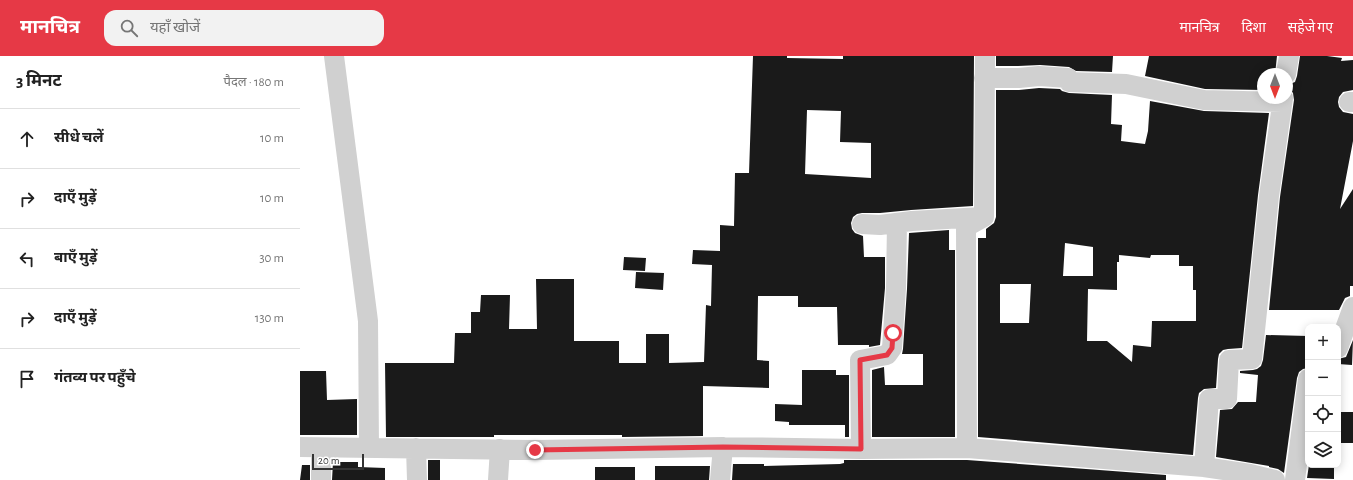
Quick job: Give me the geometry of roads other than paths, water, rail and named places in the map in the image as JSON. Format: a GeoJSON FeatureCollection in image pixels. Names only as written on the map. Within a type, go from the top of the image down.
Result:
{"type":"FeatureCollection","features":[{"type":"Feature","properties":{"kind":"street"},"geometry":{"type":"LineString","coordinates":[[334,56],[368,321],[369,448]]}},
{"type":"Feature","properties":{"kind":"street"},"geometry":{"type":"LineString","coordinates":[[984,56],[984,217]]}},
{"type":"Feature","properties":{"kind":"street"},"geometry":{"type":"LineString","coordinates":[[1287,68],[1289,56]]}},
{"type":"Feature","properties":{"kind":"street"},"geometry":{"type":"LineString","coordinates":[[984,78],[1019,78],[1039,76],[1068,78],[1069,82],[1126,84],[1204,100],[1257,100]]}},
{"type":"Feature","properties":{"kind":"street"},"geometry":{"type":"LineString","coordinates":[[1204,467],[1209,399],[1227,399],[1229,360],[1252,359],[1269,196],[1281,104]]}},
{"type":"Feature","properties":{"kind":"street"},"geometry":{"type":"LineString","coordinates":[[862,224],[880,225],[984,217]]}},
{"type":"Feature","properties":{"kind":"street"},"geometry":{"type":"LineString","coordinates":[[967,448],[966,228],[984,217]]}},
{"type":"Feature","properties":{"kind":"street"},"geometry":{"type":"LineString","coordinates":[[861,449],[860,360],[887,355],[892,348],[896,288],[897,223]]}},
{"type":"Feature","properties":{"kind":"street"},"geometry":{"type":"LineString","coordinates":[[1341,340],[1353,307]]}},
{"type":"Feature","properties":{"kind":"street"},"geometry":{"type":"LineString","coordinates":[[1295,480],[1306,396]]}},
{"type":"Feature","properties":{"kind":"street"},"geometry":{"type":"LineString","coordinates":[[300,447],[535,450],[723,447],[861,449],[967,448],[1204,467],[1250,477],[1275,480]]}},
{"type":"Feature","properties":{"kind":"street"},"geometry":{"type":"LineString","coordinates":[[720,480],[723,447]]}},
{"type":"Feature","properties":{"kind":"street"},"geometry":{"type":"LineString","coordinates":[[321,448],[321,480]]}},
{"type":"Feature","properties":{"kind":"street"},"geometry":{"type":"LineString","coordinates":[[416,448],[417,480]]}},
{"type":"Feature","properties":{"kind":"street"},"geometry":{"type":"LineString","coordinates":[[498,480],[500,449]]}}]}
